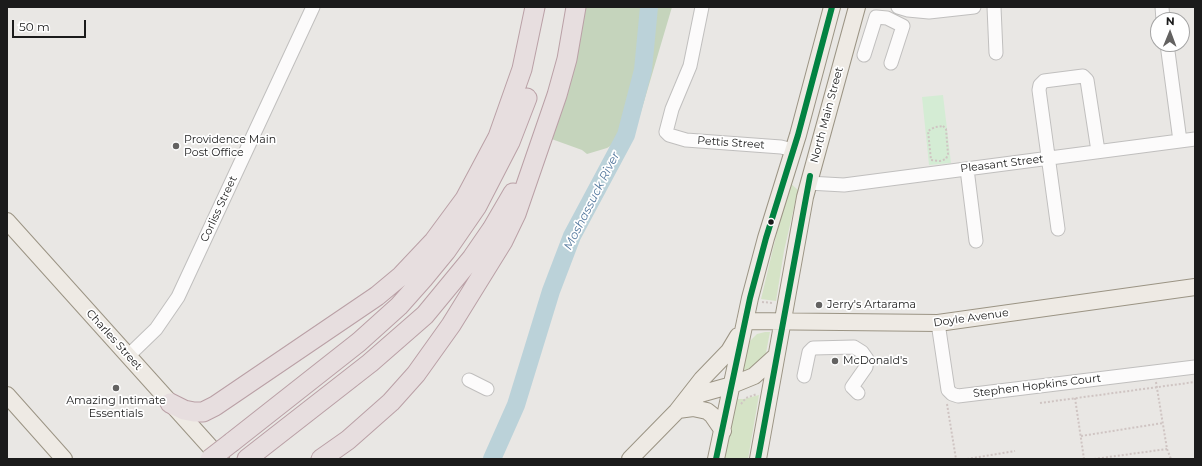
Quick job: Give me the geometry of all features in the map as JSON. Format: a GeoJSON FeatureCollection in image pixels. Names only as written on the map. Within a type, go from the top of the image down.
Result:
{"type":"FeatureCollection","features":[{"type":"Feature","properties":{"kind":"highway"},"geometry":{"type":"LineString","coordinates":[[170,403],[184,410],[194,412],[203,412],[214,406],[377,296],[404,272],[434,241],[465,199],[495,142],[520,74],[535,7]]}},
{"type":"Feature","properties":{"kind":"highway"},"geometry":{"type":"LineString","coordinates":[[210,459],[317,377],[377,326],[411,293],[453,241],[486,190],[517,125],[534,75],[548,7]]}},
{"type":"Feature","properties":{"kind":"highway"},"geometry":{"type":"LineString","coordinates":[[321,459],[348,440],[391,402],[416,374],[451,325],[503,240],[516,214],[545,131],[567,59],[576,7]]}},
{"type":"Feature","properties":{"kind":"highway"},"geometry":{"type":"LineString","coordinates":[[247,459],[375,359],[430,310],[472,258],[492,229],[511,197],[545,131]]}},
{"type":"Feature","properties":{"kind":"main road","name":"North Main Street"},"geometry":{"type":"LineString","coordinates":[[716,459],[745,322],[766,238],[793,150],[832,7]]}},
{"type":"Feature","properties":{"kind":"main road","name":"North Main Street"},"geometry":{"type":"LineString","coordinates":[[758,459],[808,184],[856,7]]}},
{"type":"Feature","properties":{"kind":"main road","name":"Charles Street"},"geometry":{"type":"LineString","coordinates":[[7,221],[221,459]]}},
{"type":"Feature","properties":{"kind":"main road","name":"Doyle Avenue"},"geometry":{"type":"LineString","coordinates":[[745,322],[938,323],[1195,287]]}},
{"type":"Feature","properties":{"kind":"main road"},"geometry":{"type":"LineString","coordinates":[[630,459],[677,411],[702,379],[729,351],[745,322]]}},
{"type":"Feature","properties":{"kind":"main road"},"geometry":{"type":"LineString","coordinates":[[677,411],[700,394],[732,385],[754,376],[776,356]]}},
{"type":"Feature","properties":{"kind":"main road"},"geometry":{"type":"LineString","coordinates":[[7,395],[64,459]]}},
{"type":"Feature","properties":{"kind":"main road"},"geometry":{"type":"LineString","coordinates":[[677,411],[693,408],[707,411],[712,415],[723,431]]}},
{"type":"Feature","properties":{"kind":"street","name":"Corliss Street"},"geometry":{"type":"LineString","coordinates":[[128,356],[156,329],[178,297],[313,7]]}},
{"type":"Feature","properties":{"kind":"street","name":"Pettis Street"},"geometry":{"type":"LineString","coordinates":[[702,7],[690,66],[672,110],[666,132],[669,135],[686,140],[781,146],[793,150]]}},
{"type":"Feature","properties":{"kind":"street"},"geometry":{"type":"LineString","coordinates":[[898,7],[908,10],[929,12],[974,7]]}},
{"type":"Feature","properties":{"kind":"street"},"geometry":{"type":"LineString","coordinates":[[994,7],[996,53]]}},
{"type":"Feature","properties":{"kind":"street"},"geometry":{"type":"LineString","coordinates":[[864,55],[876,17],[887,18],[903,26],[891,63]]}},
{"type":"Feature","properties":{"kind":"street"},"geometry":{"type":"LineString","coordinates":[[1168,52],[1180,141]]}},
{"type":"Feature","properties":{"kind":"street"},"geometry":{"type":"LineString","coordinates":[[1058,229],[1039,90],[1040,85],[1044,81],[1083,76],[1087,80],[1089,85],[1098,151]]}},
{"type":"Feature","properties":{"kind":"street","name":"Pleasant Street"},"geometry":{"type":"LineString","coordinates":[[808,184],[844,185],[1195,139]]}},
{"type":"Feature","properties":{"kind":"street"},"geometry":{"type":"LineString","coordinates":[[967,169],[976,241]]}},
{"type":"Feature","properties":{"kind":"street","name":"Stephen Hopkins Court"},"geometry":{"type":"LineString","coordinates":[[938,323],[948,390],[952,394],[958,396],[1195,367]]}},
{"type":"Feature","properties":{"kind":"street"},"geometry":{"type":"LineString","coordinates":[[804,376],[809,352],[813,348],[817,346],[854,347],[862,352],[867,359],[866,367],[855,390]]}},
{"type":"Feature","properties":{"kind":"street"},"geometry":{"type":"LineString","coordinates":[[469,380],[487,389]]}},
{"type":"Feature","properties":{"kind":"path"},"geometry":{"type":"LineString","coordinates":[[943,126],[946,129],[948,154],[946,159],[935,161],[931,160],[929,153],[928,131],[935,127],[943,126]]}},
{"type":"Feature","properties":{"kind":"path"},"geometry":{"type":"LineString","coordinates":[[760,302],[776,303]]}},
{"type":"Feature","properties":{"kind":"path"},"geometry":{"type":"LineString","coordinates":[[1154,372],[1167,449],[1171,459]]}},
{"type":"Feature","properties":{"kind":"path"},"geometry":{"type":"LineString","coordinates":[[1040,402],[1195,382]]}},
{"type":"Feature","properties":{"kind":"path"},"geometry":{"type":"LineString","coordinates":[[737,406],[740,405],[746,398],[760,394]]}},
{"type":"Feature","properties":{"kind":"path"},"geometry":{"type":"LineString","coordinates":[[1075,398],[1084,459]]}},
{"type":"Feature","properties":{"kind":"path"},"geometry":{"type":"LineString","coordinates":[[1081,436],[1163,424]]}},
{"type":"Feature","properties":{"kind":"path"},"geometry":{"type":"LineString","coordinates":[[1094,459],[1167,449]]}},
{"type":"Feature","properties":{"kind":"path"},"geometry":{"type":"LineString","coordinates":[[967,459],[1015,451]]}},
{"type":"Feature","properties":{"kind":"path"},"geometry":{"type":"LineString","coordinates":[[994,454],[995,459]]}},
{"type":"Feature","properties":{"kind":"green space"},"geometry":{"type":"Polygon","coordinates":[[[578,7],[672,7],[640,115],[632,133],[607,148],[587,154],[582,150],[546,137],[578,7]]]}},
{"type":"Feature","properties":{"kind":"green space"},"geometry":{"type":"Polygon","coordinates":[[[943,95],[951,163],[929,165],[922,97],[943,95]]]}},
{"type":"Feature","properties":{"kind":"green space"},"geometry":{"type":"Polygon","coordinates":[[[789,182],[798,190],[784,251],[776,301],[761,299],[789,182]]]}},
{"type":"Feature","properties":{"kind":"green space"},"geometry":{"type":"Polygon","coordinates":[[[770,332],[765,358],[741,377],[749,342],[757,334],[770,332]]]}},
{"type":"Feature","properties":{"kind":"green space"},"geometry":{"type":"Polygon","coordinates":[[[759,395],[748,459],[723,459],[736,399],[744,399],[759,395]]]}},
{"type":"Feature","properties":{"kind":"waterway","name":"Moshassuck River"},"geometry":{"type":"LineString","coordinates":[[492,459],[516,405],[551,291],[572,236],[626,135],[643,70],[649,7]]}},
{"type":"Feature","properties":{"kind":"transit line"},"geometry":{"type":"LineString","coordinates":[[716,459],[750,298],[766,238],[798,135],[832,7]]}},
{"type":"Feature","properties":{"kind":"transit line"},"geometry":{"type":"LineString","coordinates":[[758,459],[810,176]]}},
{"type":"Feature","properties":{"kind":"place","name":"Providence Main Post Office"},"geometry":{"type":"Point","coordinates":[176,146]}},
{"type":"Feature","properties":{"kind":"place","name":"Jerry's Artarama"},"geometry":{"type":"Point","coordinates":[819,305]}},
{"type":"Feature","properties":{"kind":"place","name":"McDonald's"},"geometry":{"type":"Point","coordinates":[835,361]}},
{"type":"Feature","properties":{"kind":"place","name":"Amazing Intimate Essentials"},"geometry":{"type":"Point","coordinates":[116,388]}}]}
